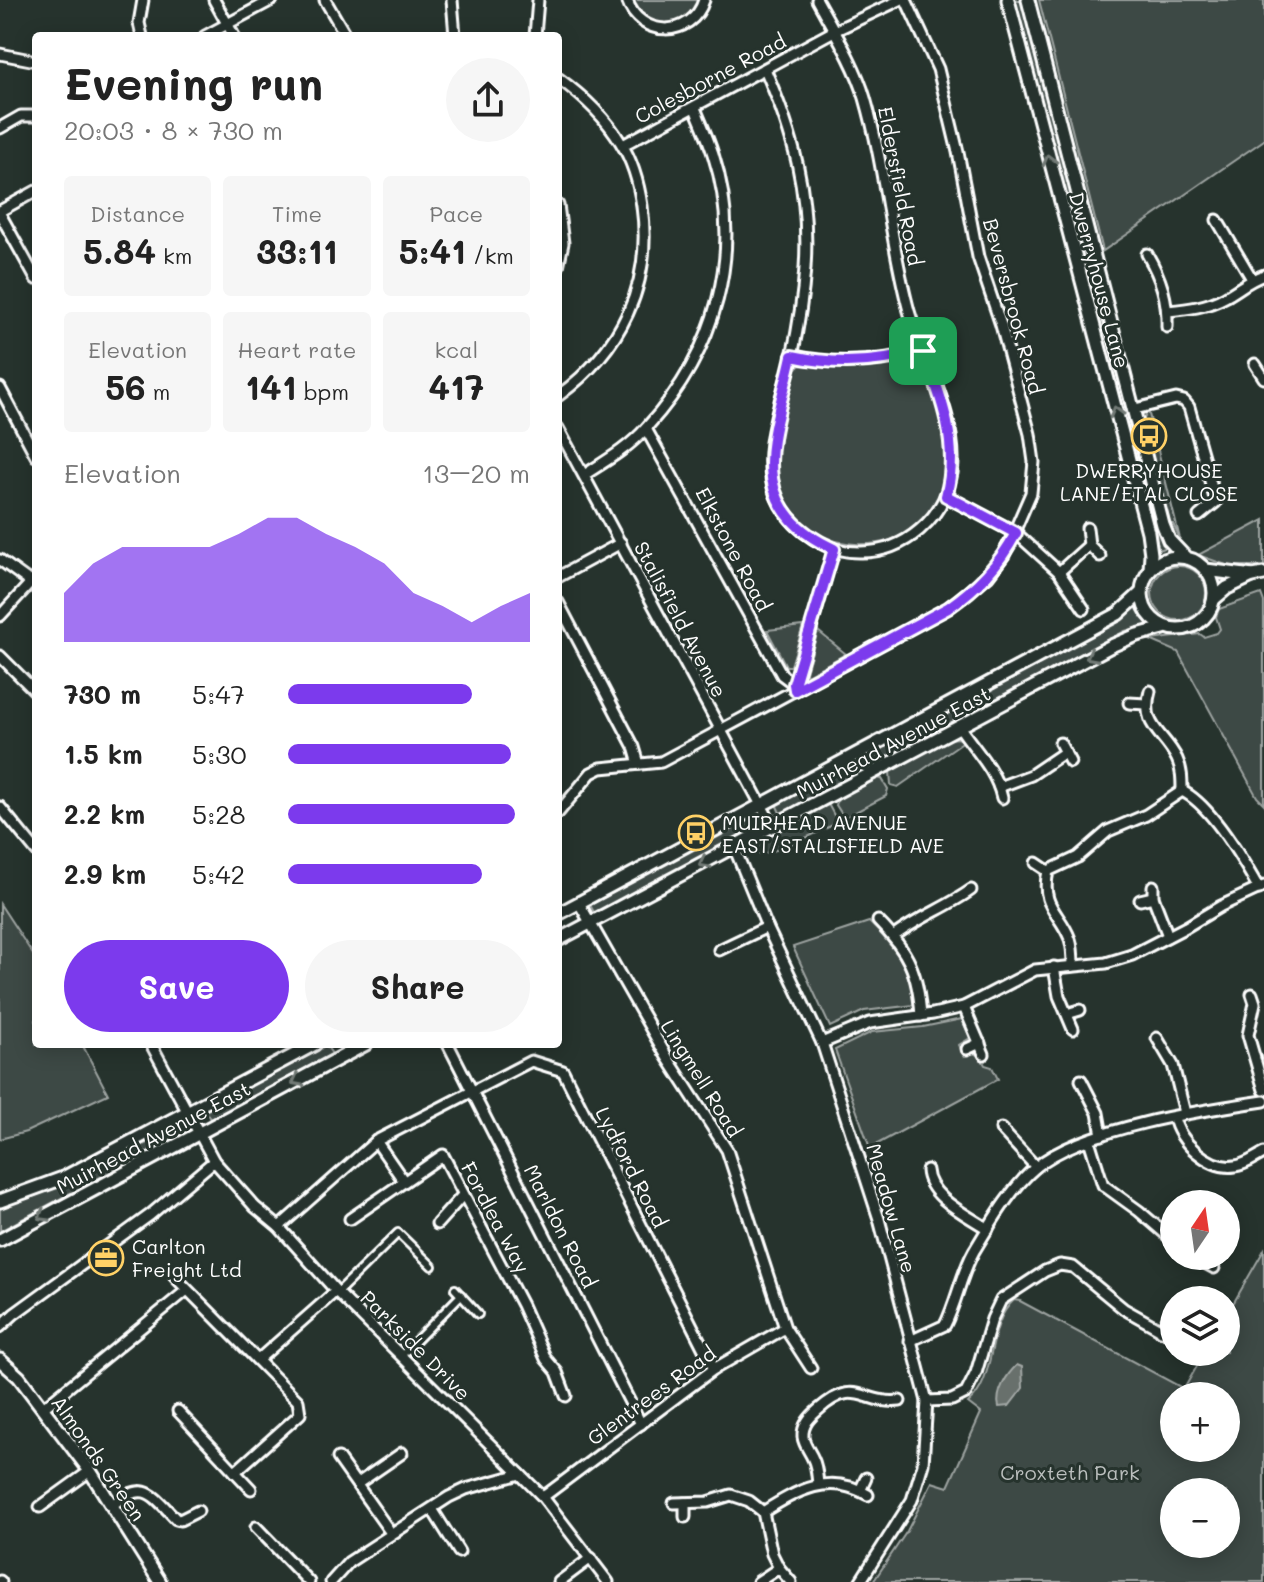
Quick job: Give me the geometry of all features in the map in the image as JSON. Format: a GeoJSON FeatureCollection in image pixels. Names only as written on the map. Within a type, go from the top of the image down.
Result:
{"type":"FeatureCollection","features":[{"type":"Feature","properties":{"kind":"street"},"geometry":{"type":"LineString","coordinates":[[141,32],[139,23],[143,0]]}},
{"type":"Feature","properties":{"kind":"street"},"geometry":{"type":"LineString","coordinates":[[214,0],[232,32]]}},
{"type":"Feature","properties":{"kind":"street"},"geometry":{"type":"LineString","coordinates":[[213,32],[272,0]]}},
{"type":"Feature","properties":{"kind":"street"},"geometry":{"type":"LineString","coordinates":[[325,0],[344,32]]}},
{"type":"Feature","properties":{"kind":"street"},"geometry":{"type":"LineString","coordinates":[[452,0],[455,32]]}},
{"type":"Feature","properties":{"kind":"street"},"geometry":{"type":"LineString","coordinates":[[535,32],[538,0]]}},
{"type":"Feature","properties":{"kind":"street"},"geometry":{"type":"LineString","coordinates":[[627,0],[638,19],[649,27],[665,30],[690,22],[704,0]]}},
{"type":"Feature","properties":{"kind":"street","name":"Eldersfield Road"},"geometry":{"type":"LineString","coordinates":[[817,0],[864,95],[891,233],[923,351]]}},
{"type":"Feature","properties":{"kind":"street","name":"Colesborne Road"},"geometry":{"type":"LineString","coordinates":[[623,145],[834,31],[900,0]]}},
{"type":"Feature","properties":{"kind":"street","name":"Beversbrook Road"},"geometry":{"type":"LineString","coordinates":[[562,808],[591,773],[601,768],[661,762],[794,687],[948,608],[969,594],[996,566],[1016,533],[1031,493],[1034,462],[1030,434],[1001,325],[978,257],[938,69],[906,0]]}},
{"type":"Feature","properties":{"kind":"street","name":"Dwerryhouse Lane"},"geometry":{"type":"LineString","coordinates":[[1008,0],[1148,532],[1150,569]]}},
{"type":"Feature","properties":{"kind":"street","name":"Dwerryhouse Lane"},"geometry":{"type":"LineString","coordinates":[[1028,0],[1163,525],[1169,540],[1186,558]]}},
{"type":"Feature","properties":{"kind":"street"},"geometry":{"type":"LineString","coordinates":[[0,54],[32,60]]}},
{"type":"Feature","properties":{"kind":"street"},"geometry":{"type":"LineString","coordinates":[[765,69],[784,112],[801,169],[806,209],[805,272],[792,356],[769,462],[775,493],[794,524],[810,537],[834,549],[875,551],[901,543],[927,523],[946,496],[952,471],[952,449],[942,406],[923,351],[870,362],[834,362],[792,356]]}},
{"type":"Feature","properties":{"kind":"street"},"geometry":{"type":"LineString","coordinates":[[562,81],[587,100],[623,145],[638,182],[645,252],[633,303],[602,357],[578,382],[562,393]]}},
{"type":"Feature","properties":{"kind":"street"},"geometry":{"type":"LineString","coordinates":[[584,475],[618,453],[646,429],[679,389],[710,328],[724,265],[723,204],[714,156],[695,108]]}},
{"type":"Feature","properties":{"kind":"street"},"geometry":{"type":"LineString","coordinates":[[0,128],[21,116],[32,116]]}},
{"type":"Feature","properties":{"kind":"street"},"geometry":{"type":"LineString","coordinates":[[32,193],[0,212],[32,272]]}},
{"type":"Feature","properties":{"kind":"street"},"geometry":{"type":"LineString","coordinates":[[1217,220],[1252,279]]}},
{"type":"Feature","properties":{"kind":"street"},"geometry":{"type":"LineString","coordinates":[[1147,254],[1161,278],[1168,311],[1167,327]]}},
{"type":"Feature","properties":{"kind":"street"},"geometry":{"type":"LineString","coordinates":[[1168,311],[1198,308],[1223,299],[1252,279],[1264,275]]}},
{"type":"Feature","properties":{"kind":"street"},"geometry":{"type":"LineString","coordinates":[[0,388],[32,448]]}},
{"type":"Feature","properties":{"kind":"street"},"geometry":{"type":"LineString","coordinates":[[1135,409],[1176,399],[1184,401],[1189,407],[1216,502],[1199,516]]}},
{"type":"Feature","properties":{"kind":"street","name":"Elkstone Road"},"geometry":{"type":"LineString","coordinates":[[646,429],[782,675],[794,687]]}},
{"type":"Feature","properties":{"kind":"street","name":"Stalisfield Avenue"},"geometry":{"type":"LineString","coordinates":[[562,435],[773,827]]}},
{"type":"Feature","properties":{"kind":"street"},"geometry":{"type":"LineString","coordinates":[[946,496],[1016,533],[1059,572],[1084,609]]}},
{"type":"Feature","properties":{"kind":"street"},"geometry":{"type":"LineString","coordinates":[[1087,528],[1089,545],[1100,556]]}},
{"type":"Feature","properties":{"kind":"street"},"geometry":{"type":"LineString","coordinates":[[562,575],[621,543]]}},
{"type":"Feature","properties":{"kind":"street"},"geometry":{"type":"LineString","coordinates":[[1059,572],[1089,545]]}},
{"type":"Feature","properties":{"kind":"street"},"geometry":{"type":"LineString","coordinates":[[794,687],[834,549]]}},
{"type":"Feature","properties":{"kind":"street"},"geometry":{"type":"LineString","coordinates":[[1206,570],[1214,589],[1214,599],[1202,621],[1189,628],[1164,628],[1148,614],[1142,592],[1150,569],[1165,560],[1186,558],[1206,570],[1258,575]]}},
{"type":"Feature","properties":{"kind":"street"},"geometry":{"type":"LineString","coordinates":[[0,560],[32,580]]}},
{"type":"Feature","properties":{"kind":"street"},"geometry":{"type":"LineString","coordinates":[[1214,599],[1227,588],[1258,575]]}},
{"type":"Feature","properties":{"kind":"street"},"geometry":{"type":"LineString","coordinates":[[0,616],[32,583]]}},
{"type":"Feature","properties":{"kind":"street","name":"Muirhead Avenue East"},"geometry":{"type":"LineString","coordinates":[[562,912],[1118,614],[1142,592]]}},
{"type":"Feature","properties":{"kind":"street"},"geometry":{"type":"LineString","coordinates":[[562,611],[634,747],[639,764]]}},
{"type":"Feature","properties":{"kind":"street"},"geometry":{"type":"LineString","coordinates":[[562,628],[568,624]]}},
{"type":"Feature","properties":{"kind":"street","name":"Muirhead Avenue East"},"geometry":{"type":"LineString","coordinates":[[562,938],[1111,646],[1164,628]]}},
{"type":"Feature","properties":{"kind":"street"},"geometry":{"type":"LineString","coordinates":[[0,656],[32,688]]}},
{"type":"Feature","properties":{"kind":"street"},"geometry":{"type":"LineString","coordinates":[[1150,691],[1146,704],[1151,724],[1179,763],[1182,791]]}},
{"type":"Feature","properties":{"kind":"street"},"geometry":{"type":"LineString","coordinates":[[1129,703],[1146,704]]}},
{"type":"Feature","properties":{"kind":"street"},"geometry":{"type":"LineString","coordinates":[[959,726],[988,766],[1000,793],[1031,775],[1063,747],[1070,762]]}},
{"type":"Feature","properties":{"kind":"street"},"geometry":{"type":"LineString","coordinates":[[1048,871],[1078,857],[1108,831],[1146,815],[1182,791]]}},
{"type":"Feature","properties":{"kind":"street"},"geometry":{"type":"LineString","coordinates":[[822,1043],[870,1023],[964,1007],[1026,973],[1117,960],[1261,887],[1218,825],[1190,795],[1182,791]]}},
{"type":"Feature","properties":{"kind":"street"},"geometry":{"type":"LineString","coordinates":[[0,807],[32,846]]}},
{"type":"Feature","properties":{"kind":"street","name":"Meadow Lane"},"geometry":{"type":"LineString","coordinates":[[734,847],[767,927],[822,1043],[879,1219],[927,1401],[923,1464],[912,1500],[860,1582]]}},
{"type":"Feature","properties":{"kind":"street"},"geometry":{"type":"LineString","coordinates":[[1036,863],[1048,871]]}},
{"type":"Feature","properties":{"kind":"street"},"geometry":{"type":"LineString","coordinates":[[1048,871],[1046,886],[1049,904],[1070,941],[1073,966]]}},
{"type":"Feature","properties":{"kind":"street"},"geometry":{"type":"LineString","coordinates":[[1140,900],[1153,891],[1168,936]]}},
{"type":"Feature","properties":{"kind":"street"},"geometry":{"type":"LineString","coordinates":[[893,937],[967,893],[971,907]]}},
{"type":"Feature","properties":{"kind":"street","name":"Lingmell Road"},"geometry":{"type":"LineString","coordinates":[[579,903],[667,1057],[727,1150],[785,1328],[811,1368]]}},
{"type":"Feature","properties":{"kind":"street"},"geometry":{"type":"LineString","coordinates":[[878,921],[893,937],[917,976],[921,1016]]}},
{"type":"Feature","properties":{"kind":"street"},"geometry":{"type":"LineString","coordinates":[[719,950],[767,927]]}},
{"type":"Feature","properties":{"kind":"street"},"geometry":{"type":"LineString","coordinates":[[1054,967],[1059,996],[1073,1029]]}},
{"type":"Feature","properties":{"kind":"street"},"geometry":{"type":"LineString","coordinates":[[1252,994],[1255,1003],[1248,1035],[1264,1090]]}},
{"type":"Feature","properties":{"kind":"street"},"geometry":{"type":"LineString","coordinates":[[964,1007],[984,1054]]}},
{"type":"Feature","properties":{"kind":"street"},"geometry":{"type":"LineString","coordinates":[[1067,1014],[1080,1010]]}},
{"type":"Feature","properties":{"kind":"street"},"geometry":{"type":"LineString","coordinates":[[1157,1038],[1173,1065],[1185,1113]]}},
{"type":"Feature","properties":{"kind":"street"},"geometry":{"type":"LineString","coordinates":[[967,1049],[980,1043]]}},
{"type":"Feature","properties":{"kind":"street","name":"Parkside Drive"},"geometry":{"type":"LineString","coordinates":[[153,1048],[214,1161],[337,1291],[543,1497],[608,1582]]}},
{"type":"Feature","properties":{"kind":"street","name":"Muirhead Avenue East"},"geometry":{"type":"LineString","coordinates":[[0,1201],[63,1178],[308,1048]]}},
{"type":"Feature","properties":{"kind":"street","name":"Muirhead Avenue East"},"geometry":{"type":"LineString","coordinates":[[0,1240],[350,1048]]}},
{"type":"Feature","properties":{"kind":"street","name":"Marldon Road"},"geometry":{"type":"LineString","coordinates":[[450,1048],[641,1424]]}},
{"type":"Feature","properties":{"kind":"street","name":"Lydford Road"},"geometry":{"type":"LineString","coordinates":[[279,1227],[376,1141],[531,1061],[563,1071],[714,1369]]}},
{"type":"Feature","properties":{"kind":"street"},"geometry":{"type":"LineString","coordinates":[[1081,1080],[1098,1113],[1102,1135]]}},
{"type":"Feature","properties":{"kind":"street"},"geometry":{"type":"LineString","coordinates":[[910,1341],[945,1325],[966,1267],[1012,1194],[1036,1167],[1063,1149],[1102,1135],[1185,1113],[1264,1101]]}},
{"type":"Feature","properties":{"kind":"street"},"geometry":{"type":"LineString","coordinates":[[1174,1117],[1182,1138],[1220,1165],[1243,1165],[1264,1153]]}},
{"type":"Feature","properties":{"kind":"street"},"geometry":{"type":"LineString","coordinates":[[1001,1129],[1036,1167]]}},
{"type":"Feature","properties":{"kind":"street"},"geometry":{"type":"LineString","coordinates":[[1089,1140],[1103,1185],[1160,1229]]}},
{"type":"Feature","properties":{"kind":"street"},"geometry":{"type":"LineString","coordinates":[[376,1141],[403,1180]]}},
{"type":"Feature","properties":{"kind":"street","name":"Fordlea Way"},"geometry":{"type":"LineString","coordinates":[[350,1219],[443,1155],[522,1305],[546,1359],[557,1372],[566,1396]]}},
{"type":"Feature","properties":{"kind":"street"},"geometry":{"type":"LineString","coordinates":[[0,1327],[150,1215],[214,1161]]}},
{"type":"Feature","properties":{"kind":"street"},"geometry":{"type":"LineString","coordinates":[[927,1170],[928,1181],[939,1195],[988,1229]]}},
{"type":"Feature","properties":{"kind":"street"},"geometry":{"type":"LineString","coordinates":[[437,1224],[463,1195]]}},
{"type":"Feature","properties":{"kind":"street"},"geometry":{"type":"LineString","coordinates":[[259,1359],[398,1233],[432,1266]]}},
{"type":"Feature","properties":{"kind":"street"},"geometry":{"type":"LineString","coordinates":[[927,1401],[952,1400],[966,1393],[1001,1300],[1052,1268],[1073,1267],[1124,1309],[1160,1330]]}},
{"type":"Feature","properties":{"kind":"street"},"geometry":{"type":"LineString","coordinates":[[175,1277],[298,1401],[300,1414],[235,1472]]}},
{"type":"Feature","properties":{"kind":"street"},"geometry":{"type":"LineString","coordinates":[[43,1408],[187,1290]]}},
{"type":"Feature","properties":{"kind":"street"},"geometry":{"type":"LineString","coordinates":[[401,1356],[458,1292],[478,1314]]}},
{"type":"Feature","properties":{"kind":"street","name":"Glentrees Road"},"geometry":{"type":"LineString","coordinates":[[543,1497],[714,1369],[785,1328]]}},
{"type":"Feature","properties":{"kind":"street","name":"Almonds Green"},"geometry":{"type":"LineString","coordinates":[[2,1365],[19,1377],[90,1471],[160,1582]]}},
{"type":"Feature","properties":{"kind":"street"},"geometry":{"type":"LineString","coordinates":[[818,1484],[815,1464],[803,1438],[810,1417],[831,1399],[860,1393],[894,1402],[887,1415]]}},
{"type":"Feature","properties":{"kind":"street"},"geometry":{"type":"LineString","coordinates":[[178,1411],[251,1489]]}},
{"type":"Feature","properties":{"kind":"street"},"geometry":{"type":"LineString","coordinates":[[357,1484],[402,1453]]}},
{"type":"Feature","properties":{"kind":"street"},"geometry":{"type":"LineString","coordinates":[[338,1458],[391,1533]]}},
{"type":"Feature","properties":{"kind":"street"},"geometry":{"type":"LineString","coordinates":[[40,1507],[90,1471]]}},
{"type":"Feature","properties":{"kind":"street"},"geometry":{"type":"LineString","coordinates":[[331,1582],[349,1562],[391,1533],[466,1489],[520,1474]]}},
{"type":"Feature","properties":{"kind":"street"},"geometry":{"type":"LineString","coordinates":[[763,1512],[818,1484],[841,1485],[864,1493],[866,1478]]}},
{"type":"Feature","properties":{"kind":"street"},"geometry":{"type":"LineString","coordinates":[[112,1505],[129,1492],[139,1490],[151,1495],[176,1519],[198,1511]]}},
{"type":"Feature","properties":{"kind":"street"},"geometry":{"type":"LineString","coordinates":[[685,1517],[680,1503],[708,1502],[731,1495],[749,1501],[763,1512],[767,1538],[779,1568],[791,1582]]}},
{"type":"Feature","properties":{"kind":"street"},"geometry":{"type":"LineString","coordinates":[[432,1509],[459,1552]]}},
{"type":"Feature","properties":{"kind":"street"},"geometry":{"type":"LineString","coordinates":[[256,1527],[309,1582]]}},
{"type":"Feature","properties":{"kind":"street"},"geometry":{"type":"LineString","coordinates":[[559,1582],[591,1558]]}},
{"type":"Feature","properties":{"kind":"street"},"geometry":{"type":"LineString","coordinates":[[758,1582],[779,1568]]}},
{"type":"Feature","properties":{"kind":"green space"},"geometry":{"type":"Polygon","coordinates":[[[631,0],[700,0],[684,19],[665,25],[646,19],[631,0]]]}},
{"type":"Feature","properties":{"kind":"green space"},"geometry":{"type":"Polygon","coordinates":[[[1014,0],[1024,0],[1168,547],[1159,550],[1081,247],[1014,0]]]}},
{"type":"Feature","properties":{"kind":"green space"},"geometry":{"type":"Polygon","coordinates":[[[1039,0],[1264,0],[1264,140],[1103,251],[1039,0]]]}},
{"type":"Feature","properties":{"kind":"green space"},"geometry":{"type":"Polygon","coordinates":[[[918,359],[931,386],[946,449],[946,470],[935,504],[915,527],[888,541],[858,544],[828,538],[802,523],[783,498],[775,464],[779,428],[796,369],[800,365],[873,367],[918,359]]]}},
{"type":"Feature","properties":{"kind":"green space"},"geometry":{"type":"Polygon","coordinates":[[[1147,412],[1180,539],[1173,524],[1170,524],[1143,421],[1147,412]]]}},
{"type":"Feature","properties":{"kind":"green space"},"geometry":{"type":"Polygon","coordinates":[[[1264,520],[1264,566],[1229,566],[1198,555],[1264,520]]]}},
{"type":"Feature","properties":{"kind":"green space"},"geometry":{"type":"Polygon","coordinates":[[[1179,566],[1198,574],[1206,593],[1198,612],[1179,620],[1160,612],[1152,593],[1160,574],[1179,566]]]}},
{"type":"Feature","properties":{"kind":"green space"},"geometry":{"type":"Polygon","coordinates":[[[1261,594],[1264,602],[1264,804],[1257,797],[1178,652],[1150,640],[1200,634],[1204,637],[1217,633],[1220,629],[1216,617],[1219,609],[1261,594]]]}},
{"type":"Feature","properties":{"kind":"green space"},"geometry":{"type":"Polygon","coordinates":[[[1140,604],[1153,624],[1125,631],[781,815],[776,804],[1117,621],[1140,604]]]}},
{"type":"Feature","properties":{"kind":"green space"},"geometry":{"type":"Polygon","coordinates":[[[803,626],[791,666],[786,666],[767,630],[803,626]]]}},
{"type":"Feature","properties":{"kind":"green space"},"geometry":{"type":"Polygon","coordinates":[[[818,631],[846,654],[807,675],[806,672],[818,631]]]}},
{"type":"Feature","properties":{"kind":"green space"},"geometry":{"type":"Polygon","coordinates":[[[950,739],[964,741],[898,787],[891,785],[890,771],[950,739]]]}},
{"type":"Feature","properties":{"kind":"green space"},"geometry":{"type":"Polygon","coordinates":[[[876,778],[882,779],[888,789],[886,796],[843,816],[836,805],[838,799],[876,778]]]}},
{"type":"Feature","properties":{"kind":"green space"},"geometry":{"type":"Polygon","coordinates":[[[828,804],[836,819],[833,825],[770,852],[752,853],[753,848],[769,836],[828,804]]]}},
{"type":"Feature","properties":{"kind":"green space"},"geometry":{"type":"Polygon","coordinates":[[[749,819],[754,829],[595,914],[590,905],[749,819]]]}},
{"type":"Feature","properties":{"kind":"green space"},"geometry":{"type":"Polygon","coordinates":[[[0,904],[32,953],[32,1048],[84,1048],[108,1094],[26,1132],[0,1139],[0,904]]]}},
{"type":"Feature","properties":{"kind":"green space"},"geometry":{"type":"Polygon","coordinates":[[[869,922],[900,959],[910,980],[914,1005],[864,1011],[830,1027],[793,947],[869,922]]]}},
{"type":"Feature","properties":{"kind":"green space"},"geometry":{"type":"Polygon","coordinates":[[[962,1019],[970,1038],[959,1045],[964,1056],[973,1053],[980,1056],[985,1065],[992,1067],[998,1079],[870,1148],[835,1050],[872,1032],[962,1019]]]}},
{"type":"Feature","properties":{"kind":"green space"},"geometry":{"type":"Polygon","coordinates":[[[320,1048],[328,1048],[332,1054],[210,1119],[205,1110],[320,1048]]]}},
{"type":"Feature","properties":{"kind":"green space"},"geometry":{"type":"Polygon","coordinates":[[[176,1128],[179,1135],[0,1231],[0,1207],[68,1182],[176,1128]]]}},
{"type":"Feature","properties":{"kind":"green space","name":"Croxteth Park"},"geometry":{"type":"Polygon","coordinates":[[[1264,1250],[1264,1582],[873,1582],[907,1531],[932,1482],[948,1487],[981,1413],[968,1403],[984,1380],[999,1324],[1014,1300],[1171,1382],[1160,1382],[1160,1462],[1240,1462],[1240,1382],[1188,1382],[1197,1366],[1240,1366],[1240,1292],[1264,1250]]]}},
{"type":"Feature","properties":{"kind":"shaded area"},"geometry":{"type":"Polygon","coordinates":[[[1017,1365],[1022,1367],[1023,1388],[1009,1406],[999,1407],[1003,1384],[1017,1365]]]}},
{"type":"Feature","properties":{"kind":"place","name":"DWERRYHOUSE LANE/ETAL CLOSE"},"geometry":{"type":"Point","coordinates":[1149,436]}},
{"type":"Feature","properties":{"kind":"place","name":"MUIRHEAD AVENUE EAST/STALISFIELD AVE"},"geometry":{"type":"Point","coordinates":[696,833]}},
{"type":"Feature","properties":{"kind":"place","name":"Carlton Freight Ltd"},"geometry":{"type":"Point","coordinates":[106,1258]}},
{"type":"Feature","properties":{"kind":"route"},"geometry":{"type":"LineString","coordinates":[[923,351],[942,406],[952,449],[952,471],[946,496],[1016,533],[988,576],[969,594],[795,690],[793,686],[834,549],[810,537],[794,524],[775,493],[769,462],[792,356],[848,363],[870,362],[923,351]]}}]}
